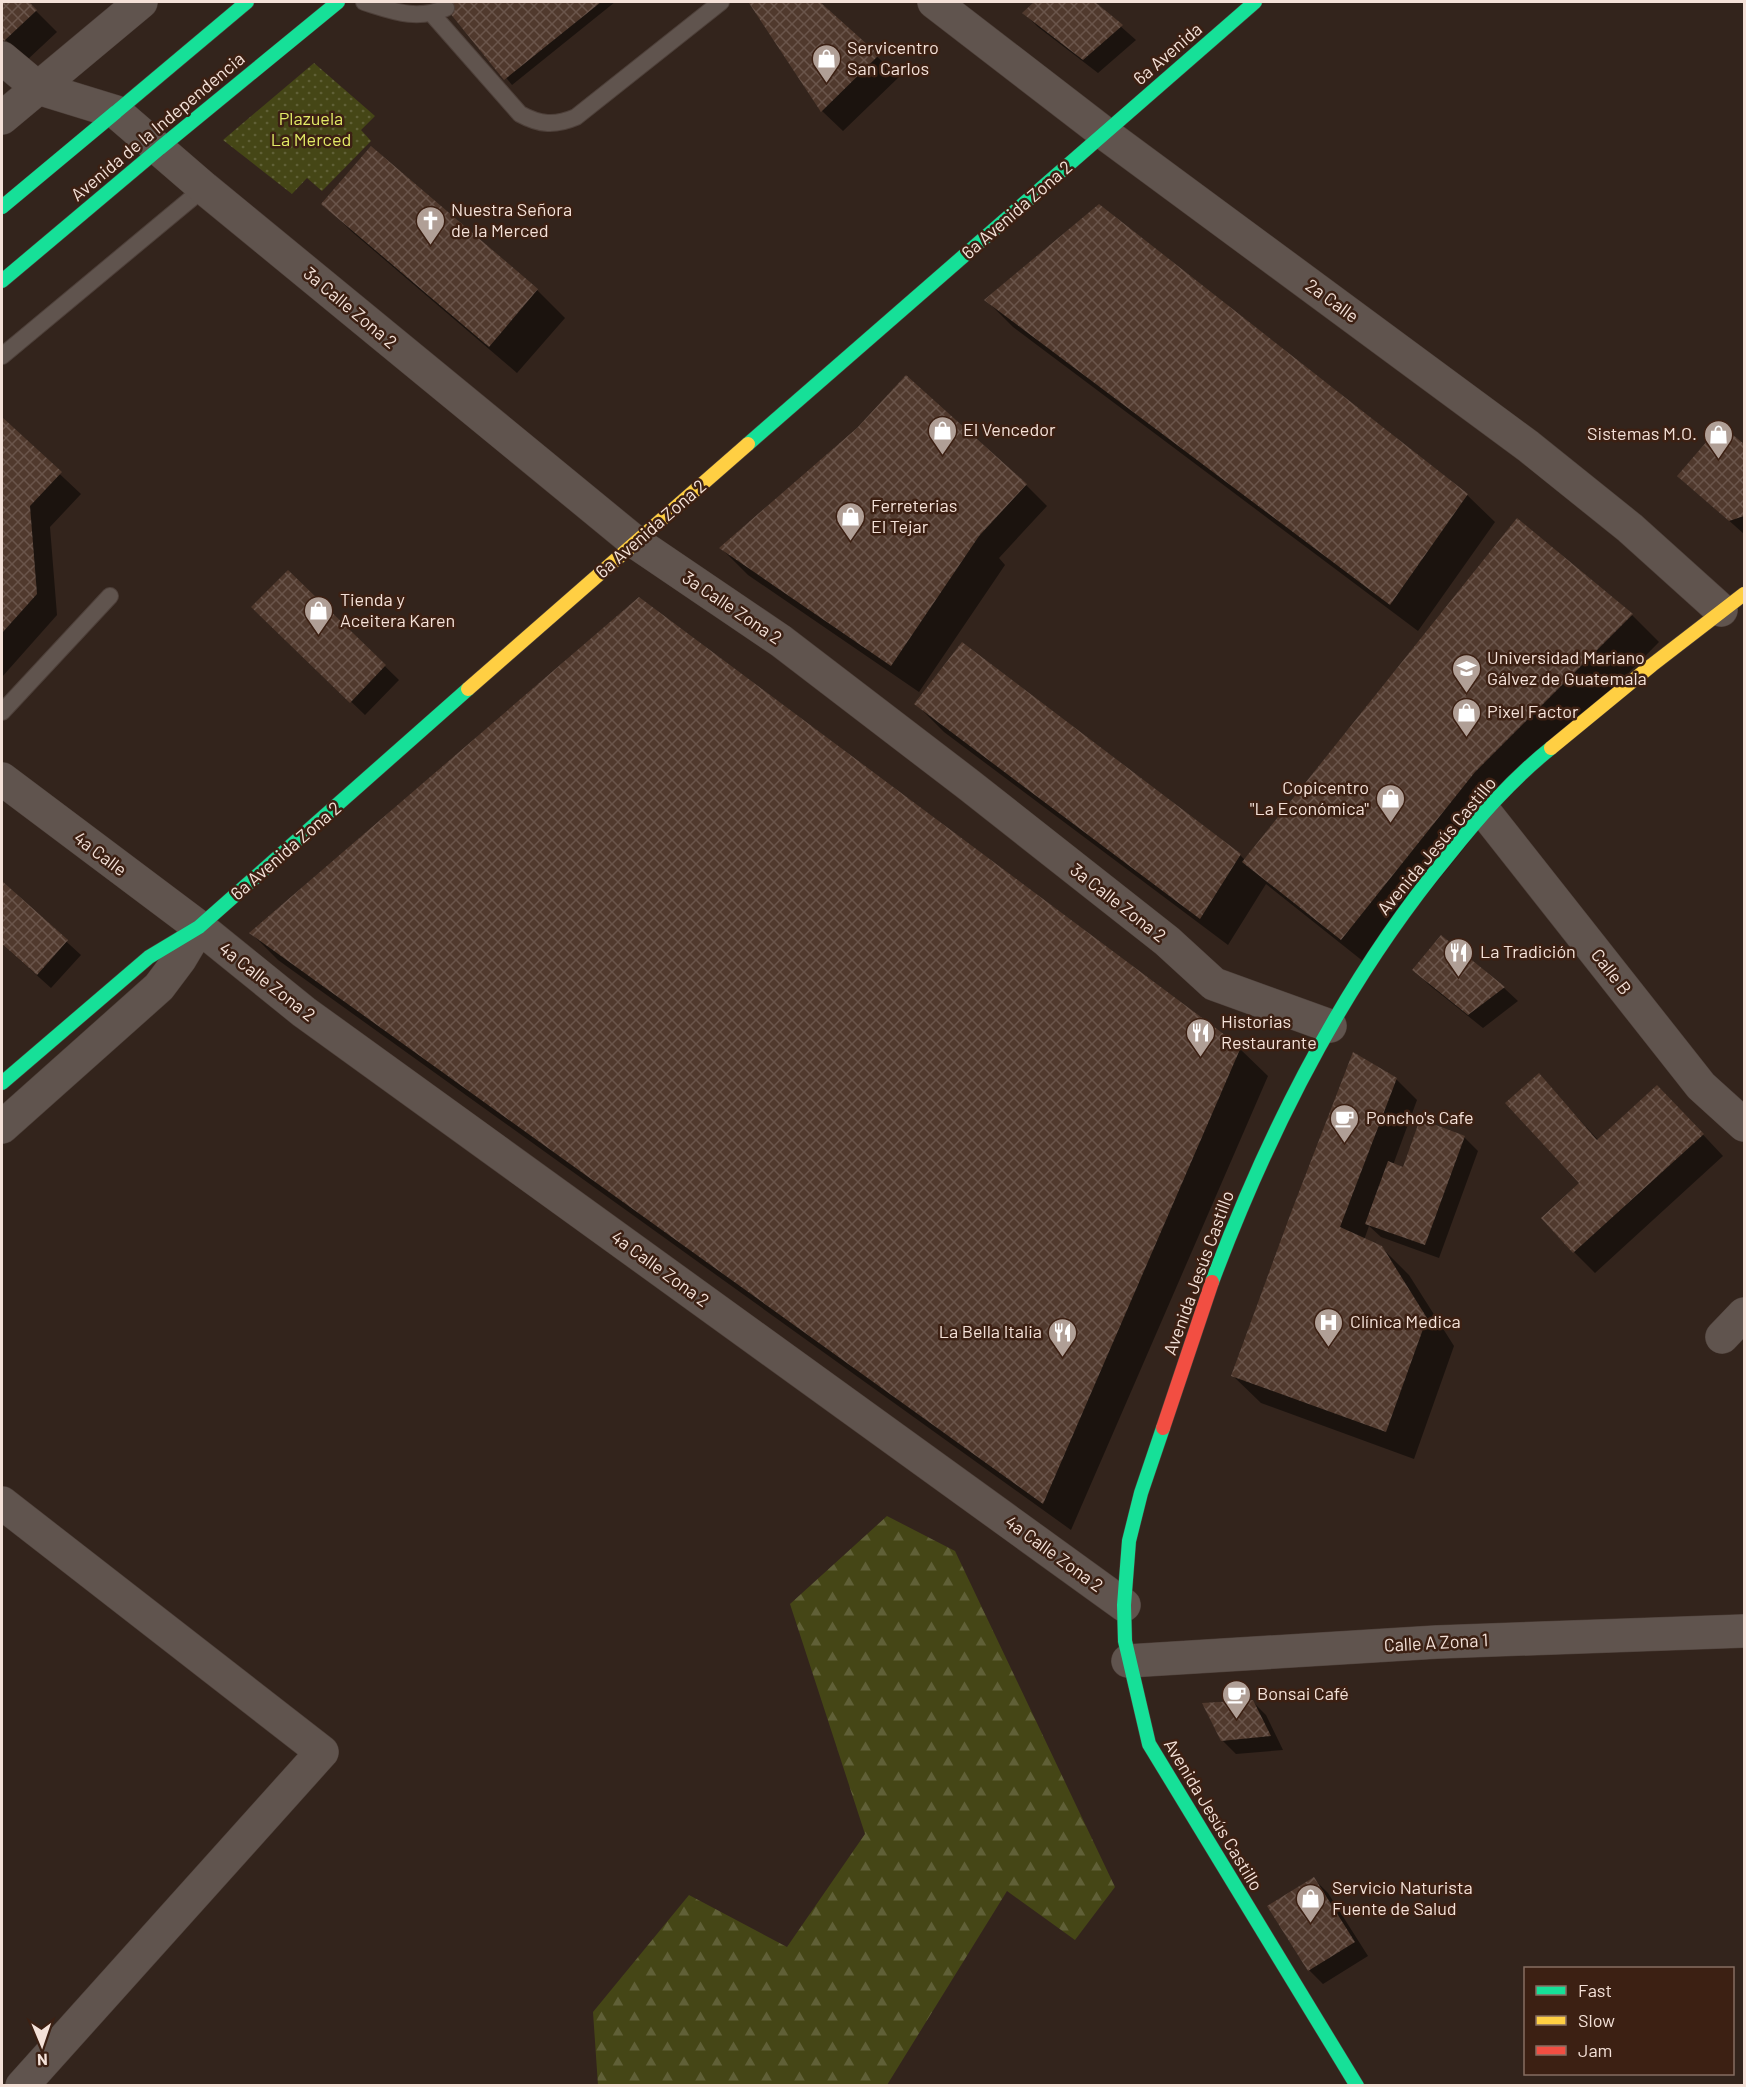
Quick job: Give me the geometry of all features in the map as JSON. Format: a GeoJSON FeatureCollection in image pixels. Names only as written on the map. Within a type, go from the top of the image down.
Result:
{"type":"FeatureCollection","features":[{"type":"Feature","properties":{"kind":"street"},"geometry":{"type":"LineString","coordinates":[[2,118],[141,2]]}},
{"type":"Feature","properties":{"kind":"street"},"geometry":{"type":"LineString","coordinates":[[2,207],[247,2]]}},
{"type":"Feature","properties":{"kind":"street","name":"Avenida de la Independencia"},"geometry":{"type":"LineString","coordinates":[[2,281],[338,2]]}},
{"type":"Feature","properties":{"kind":"street","name":"2a Calle"},"geometry":{"type":"LineString","coordinates":[[934,2],[1104,133],[1528,446],[1629,528],[1733,602]]}},
{"type":"Feature","properties":{"kind":"street","name":"6a Avenida"},"geometry":{"type":"LineString","coordinates":[[1104,133],[1255,2]]}},
{"type":"Feature","properties":{"kind":"street"},"geometry":{"type":"LineString","coordinates":[[2,58],[38,88],[116,112]]}},
{"type":"Feature","properties":{"kind":"street","name":"3a Calle Zona 2"},"geometry":{"type":"LineString","coordinates":[[116,112],[204,188],[635,542],[800,656],[1167,941],[1214,984],[1330,1026]]}},
{"type":"Feature","properties":{"kind":"street","name":"6a Avenida Zona 2"},"geometry":{"type":"LineString","coordinates":[[4,1081],[149,957],[199,927],[635,542],[1104,133]]}},
{"type":"Feature","properties":{"kind":"street","name":"Avenida Jesús Castillo"},"geometry":{"type":"LineString","coordinates":[[1357,2085],[1149,1744],[1125,1641],[1124,1605],[1130,1542],[1142,1493],[1208,1294],[1265,1151],[1330,1026],[1393,926],[1484,812],[1524,770],[1733,602]]}},
{"type":"Feature","properties":{"kind":"street","name":"4a Calle"},"geometry":{"type":"LineString","coordinates":[[2,779],[199,927]]}},
{"type":"Feature","properties":{"kind":"street","name":"Calle B"},"geometry":{"type":"LineString","coordinates":[[1484,812],[1701,1086],[1744,1125]]}},
{"type":"Feature","properties":{"kind":"street","name":"6a Avenida Zona 2"},"geometry":{"type":"LineString","coordinates":[[2,1127],[159,987],[180,959],[199,927]]}},
{"type":"Feature","properties":{"kind":"street","name":"4a Calle Zona 2"},"geometry":{"type":"LineString","coordinates":[[199,927],[304,1012],[1124,1605]]}},
{"type":"Feature","properties":{"kind":"street"},"geometry":{"type":"LineString","coordinates":[[4,1081],[29,1102]]}},
{"type":"Feature","properties":{"kind":"street"},"geometry":{"type":"LineString","coordinates":[[2,1503],[322,1752],[22,2085]]}},
{"type":"Feature","properties":{"kind":"street","name":"Calle A Zona 1"},"geometry":{"type":"LineString","coordinates":[[1128,1661],[1437,1642],[1744,1631]]}},
{"type":"Feature","properties":{"kind":"lane"},"geometry":{"type":"LineString","coordinates":[[364,2],[416,15],[439,11],[520,114],[535,122],[549,124],[563,123],[576,117],[721,2]]}},
{"type":"Feature","properties":{"kind":"lane"},"geometry":{"type":"LineString","coordinates":[[2,356],[204,188]]}},
{"type":"Feature","properties":{"kind":"lane"},"geometry":{"type":"LineString","coordinates":[[2,712],[110,596]]}},
{"type":"Feature","properties":{"kind":"green space","name":"Plazuela La Merced"},"geometry":{"type":"Polygon","coordinates":[[[314,63],[375,116],[361,130],[371,141],[322,191],[307,178],[292,194],[223,140],[314,63]]]}},
{"type":"Feature","properties":{"kind":"green space"},"geometry":{"type":"Polygon","coordinates":[[[887,1516],[955,1551],[1115,1887],[1075,1940],[1007,1891],[887,2085],[598,2085],[593,2012],[689,1895],[787,1947],[865,1834],[790,1604],[887,1516]]]}},
{"type":"Feature","properties":{"kind":"building"},"geometry":{"type":"Polygon","coordinates":[[[2,2],[29,2],[37,10],[4,41],[2,39],[2,2]]]}},
{"type":"Feature","properties":{"kind":"building"},"geometry":{"type":"Polygon","coordinates":[[[441,2],[601,2],[504,80],[441,2]]]}},
{"type":"Feature","properties":{"kind":"building","name":"Servicentro San Carlos"},"geometry":{"type":"Polygon","coordinates":[[[750,2],[820,2],[879,55],[821,112],[750,2]]]}},
{"type":"Feature","properties":{"kind":"building"},"geometry":{"type":"Polygon","coordinates":[[[1034,2],[1095,2],[1123,25],[1083,60],[1022,13],[1034,2]]]}},
{"type":"Feature","properties":{"kind":"building","name":"Nuestra Señora de la Merced"},"geometry":{"type":"Polygon","coordinates":[[[371,146],[538,289],[489,347],[321,204],[371,146]]]}},
{"type":"Feature","properties":{"kind":"building"},"geometry":{"type":"Polygon","coordinates":[[[1099,204],[1468,494],[1390,605],[984,300],[1099,204]]]}},
{"type":"Feature","properties":{"kind":"building","name":"Ferreterias El Tejar"},"geometry":{"type":"Polygon","coordinates":[[[906,375],[1027,484],[979,536],[891,666],[719,548],[857,428],[906,375]]]}},
{"type":"Feature","properties":{"kind":"building"},"geometry":{"type":"Polygon","coordinates":[[[2,417],[62,472],[30,506],[37,594],[2,633],[2,417]]]}},
{"type":"Feature","properties":{"kind":"building","name":"Sistemas M.O."},"geometry":{"type":"Polygon","coordinates":[[[1721,425],[1744,444],[1744,516],[1729,521],[1677,476],[1721,425]]]}},
{"type":"Feature","properties":{"kind":"building","name":"Universidad Mariano Gálvez de Guatemala"},"geometry":{"type":"Polygon","coordinates":[[[1517,518],[1633,614],[1475,772],[1341,940],[1242,862],[1517,518]]]}},
{"type":"Feature","properties":{"kind":"building","name":"Tienda y Aceitera Karen"},"geometry":{"type":"Polygon","coordinates":[[[288,570],[386,665],[350,703],[251,607],[288,570]]]}},
{"type":"Feature","properties":{"kind":"building"},"geometry":{"type":"Polygon","coordinates":[[[639,597],[1241,1047],[1043,1504],[249,933],[639,597]]]}},
{"type":"Feature","properties":{"kind":"building"},"geometry":{"type":"Polygon","coordinates":[[[962,642],[1241,854],[1200,919],[914,704],[962,642]]]}},
{"type":"Feature","properties":{"kind":"building"},"geometry":{"type":"Polygon","coordinates":[[[2,881],[68,940],[37,975],[2,944],[2,881]]]}},
{"type":"Feature","properties":{"kind":"building","name":"La Tradición"},"geometry":{"type":"Polygon","coordinates":[[[1441,935],[1505,987],[1468,1015],[1412,970],[1441,935]]]}},
{"type":"Feature","properties":{"kind":"building","name":"Clínica Medica"},"geometry":{"type":"Polygon","coordinates":[[[1353,1052],[1397,1078],[1340,1227],[1382,1246],[1427,1318],[1386,1432],[1231,1376],[1353,1052]]]}},
{"type":"Feature","properties":{"kind":"building"},"geometry":{"type":"Polygon","coordinates":[[[1539,1073],[1597,1140],[1657,1085],[1704,1134],[1573,1253],[1541,1218],[1579,1183],[1505,1103],[1539,1073]]]}},
{"type":"Feature","properties":{"kind":"building"},"geometry":{"type":"Polygon","coordinates":[[[1420,1119],[1465,1136],[1425,1245],[1365,1224],[1388,1161],[1403,1167],[1420,1119]]]}},
{"type":"Feature","properties":{"kind":"building","name":"Bonsai Café"},"geometry":{"type":"Polygon","coordinates":[[[1253,1700],[1271,1736],[1221,1741],[1202,1703],[1253,1700]]]}},
{"type":"Feature","properties":{"kind":"building","name":"Servicio Naturista Fuente de Salud"},"geometry":{"type":"Polygon","coordinates":[[[1314,1877],[1355,1942],[1308,1971],[1267,1906],[1314,1877]]]}},
{"type":"Feature","properties":{"kind":"traffic: fast"},"geometry":{"type":"LineString","coordinates":[[116,112],[247,2]]}},
{"type":"Feature","properties":{"kind":"traffic: fast"},"geometry":{"type":"LineString","coordinates":[[160,148],[338,2]]}},
{"type":"Feature","properties":{"kind":"traffic: fast"},"geometry":{"type":"LineString","coordinates":[[748,444],[1255,2]]}},
{"type":"Feature","properties":{"kind":"traffic: fast"},"geometry":{"type":"LineString","coordinates":[[2,207],[116,112]]}},
{"type":"Feature","properties":{"kind":"traffic: fast"},"geometry":{"type":"LineString","coordinates":[[2,281],[160,148]]}},
{"type":"Feature","properties":{"kind":"traffic: fast"},"geometry":{"type":"LineString","coordinates":[[2,1083],[149,957],[199,927],[468,689]]}},
{"type":"Feature","properties":{"kind":"traffic: fast"},"geometry":{"type":"LineString","coordinates":[[1212,1282],[1234,1225],[1284,1114],[1312,1060],[1374,955],[1409,905],[1471,828],[1509,786],[1551,748]]}},
{"type":"Feature","properties":{"kind":"traffic: fast"},"geometry":{"type":"LineString","coordinates":[[1163,1428],[1141,1493],[1129,1541],[1124,1605],[1125,1641],[1149,1744],[1357,2086]]}},
{"type":"Feature","properties":{"kind":"traffic: slow"},"geometry":{"type":"LineString","coordinates":[[468,689],[748,444]]}},
{"type":"Feature","properties":{"kind":"traffic: slow"},"geometry":{"type":"LineString","coordinates":[[1551,748],[1652,665],[1744,594]]}},
{"type":"Feature","properties":{"kind":"traffic: jam"},"geometry":{"type":"LineString","coordinates":[[1163,1428],[1212,1282]]}},
{"type":"Feature","properties":{"kind":"place","name":"Servicentro San Carlos"},"geometry":{"type":"Point","coordinates":[826,84]}},
{"type":"Feature","properties":{"kind":"place","name":"Nuestra Señora de la Merced"},"geometry":{"type":"Point","coordinates":[430,246]}},
{"type":"Feature","properties":{"kind":"place","name":"El Vencedor"},"geometry":{"type":"Point","coordinates":[942,456]}},
{"type":"Feature","properties":{"kind":"place","name":"Sistemas M.O."},"geometry":{"type":"Point","coordinates":[1718,460]}},
{"type":"Feature","properties":{"kind":"place","name":"Ferreterias El Tejar"},"geometry":{"type":"Point","coordinates":[850,542]}},
{"type":"Feature","properties":{"kind":"place","name":"Tienda y Aceitera Karen"},"geometry":{"type":"Point","coordinates":[319,636]}},
{"type":"Feature","properties":{"kind":"place","name":"Universidad Mariano Gálvez de Guatemala"},"geometry":{"type":"Point","coordinates":[1466,694]}},
{"type":"Feature","properties":{"kind":"place","name":"Pixel Factor"},"geometry":{"type":"Point","coordinates":[1466,738]}},
{"type":"Feature","properties":{"kind":"place","name":"Copicentro \"La Económica\""},"geometry":{"type":"Point","coordinates":[1390,824]}},
{"type":"Feature","properties":{"kind":"place","name":"La Tradición"},"geometry":{"type":"Point","coordinates":[1459,978]}},
{"type":"Feature","properties":{"kind":"place","name":"Historias Restaurante"},"geometry":{"type":"Point","coordinates":[1200,1058]}},
{"type":"Feature","properties":{"kind":"place","name":"Poncho's Cafe"},"geometry":{"type":"Point","coordinates":[1345,1144]}},
{"type":"Feature","properties":{"kind":"place","name":"Clínica Medica"},"geometry":{"type":"Point","coordinates":[1329,1348]}},
{"type":"Feature","properties":{"kind":"place","name":"La Bella Italia"},"geometry":{"type":"Point","coordinates":[1063,1358]}},
{"type":"Feature","properties":{"kind":"place","name":"Bonsai Café"},"geometry":{"type":"Point","coordinates":[1236,1720]}},
{"type":"Feature","properties":{"kind":"place","name":"Servicio Naturista Fuente de Salud"},"geometry":{"type":"Point","coordinates":[1311,1924]}}]}
